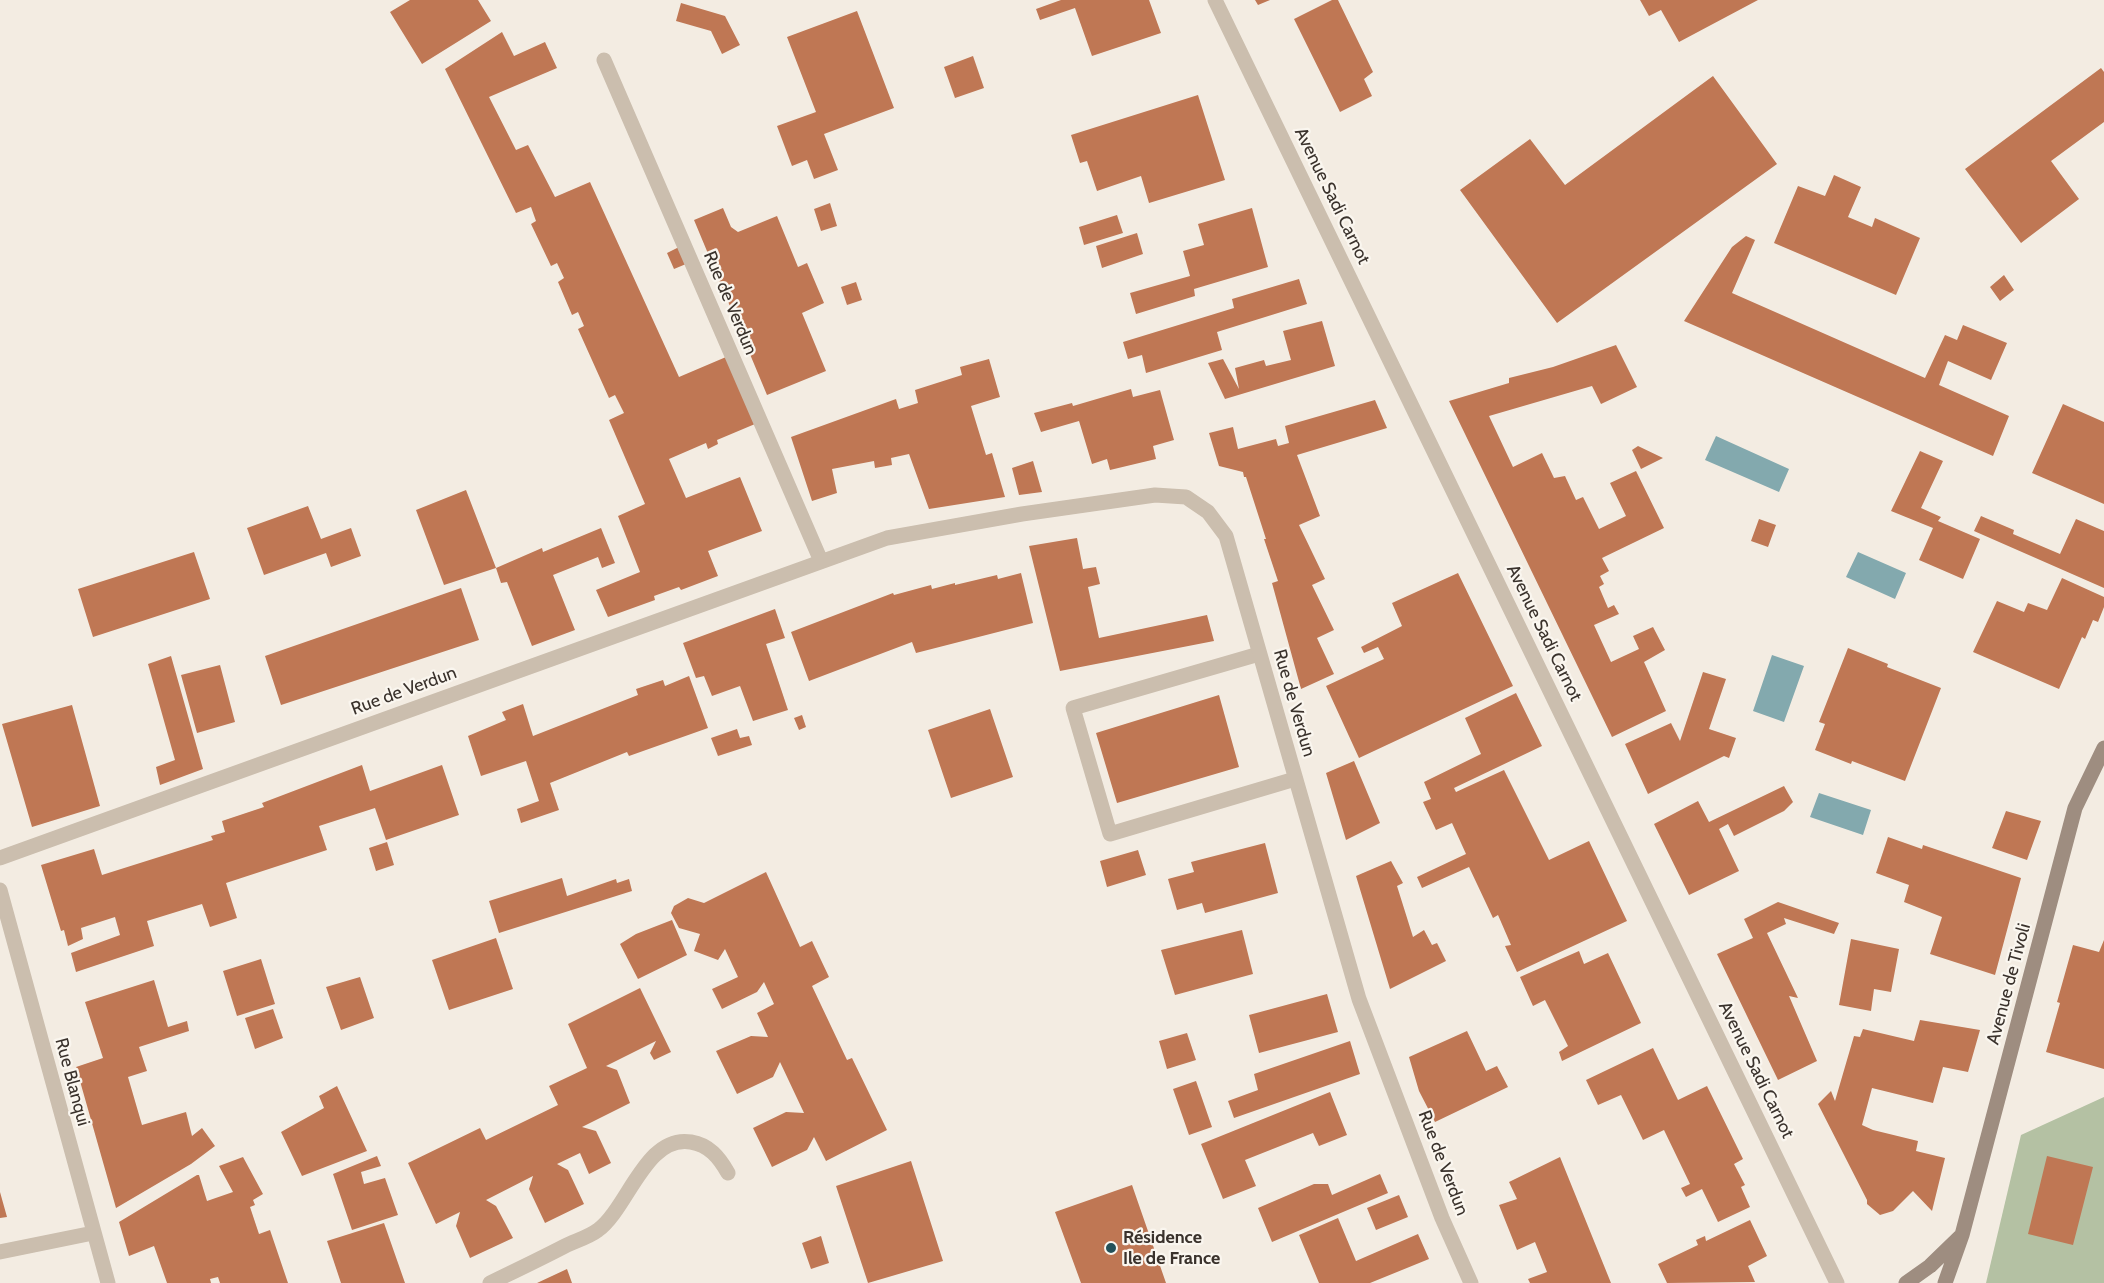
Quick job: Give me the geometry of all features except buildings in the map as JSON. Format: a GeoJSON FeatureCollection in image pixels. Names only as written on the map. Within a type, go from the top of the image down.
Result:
{"type":"FeatureCollection","features":[{"type":"Feature","properties":{"kind":"street","name":"Avenue Sadi Carnot"},"geometry":{"type":"LineString","coordinates":[[1215,0],[1837,1283]]}},
{"type":"Feature","properties":{"kind":"street","name":"Rue de Verdun"},"geometry":{"type":"LineString","coordinates":[[604,60],[821,561]]}},
{"type":"Feature","properties":{"kind":"street","name":"Rue de Verdun"},"geometry":{"type":"LineString","coordinates":[[0,858],[887,538],[1155,495],[1186,498],[1208,512],[1226,536],[1359,999],[1442,1218],[1471,1283]]}},
{"type":"Feature","properties":{"kind":"street"},"geometry":{"type":"LineString","coordinates":[[1259,654],[1073,708],[1110,834],[1296,779]]}},
{"type":"Feature","properties":{"kind":"street","name":"Avenue de Tivoli"},"geometry":{"type":"LineString","coordinates":[[1945,1283],[1962,1234],[2075,808],[2104,748]]}},
{"type":"Feature","properties":{"kind":"street","name":"Rue Blanqui"},"geometry":{"type":"LineString","coordinates":[[0,890],[108,1283]]}},
{"type":"Feature","properties":{"kind":"street"},"geometry":{"type":"LineString","coordinates":[[490,1283],[599,1230],[619,1207],[654,1155],[668,1145],[685,1141],[703,1144],[720,1159],[728,1173]]}},
{"type":"Feature","properties":{"kind":"street"},"geometry":{"type":"LineString","coordinates":[[0,1252],[93,1233]]}},
{"type":"Feature","properties":{"kind":"street"},"geometry":{"type":"LineString","coordinates":[[1906,1283],[1930,1266],[1962,1234]]}},
{"type":"Feature","properties":{"kind":"green space"},"geometry":{"type":"Polygon","coordinates":[[[2104,1097],[2104,1283],[1986,1283],[2021,1135],[2104,1097]]]}},
{"type":"Feature","properties":{"kind":"water"},"geometry":{"type":"Polygon","coordinates":[[[1716,436],[1789,469],[1779,492],[1705,460],[1716,436]]]}},
{"type":"Feature","properties":{"kind":"water"},"geometry":{"type":"Polygon","coordinates":[[[1858,552],[1906,573],[1895,599],[1846,577],[1858,552]]]}},
{"type":"Feature","properties":{"kind":"water"},"geometry":{"type":"Polygon","coordinates":[[[1772,655],[1804,666],[1784,722],[1753,711],[1772,655]]]}},
{"type":"Feature","properties":{"kind":"water"},"geometry":{"type":"Polygon","coordinates":[[[1819,793],[1871,810],[1863,835],[1810,817],[1819,793]]]}},
{"type":"Feature","properties":{"kind":"place","name":"Résidence Ile de France"},"geometry":{"type":"Point","coordinates":[1111,1248]}}]}
